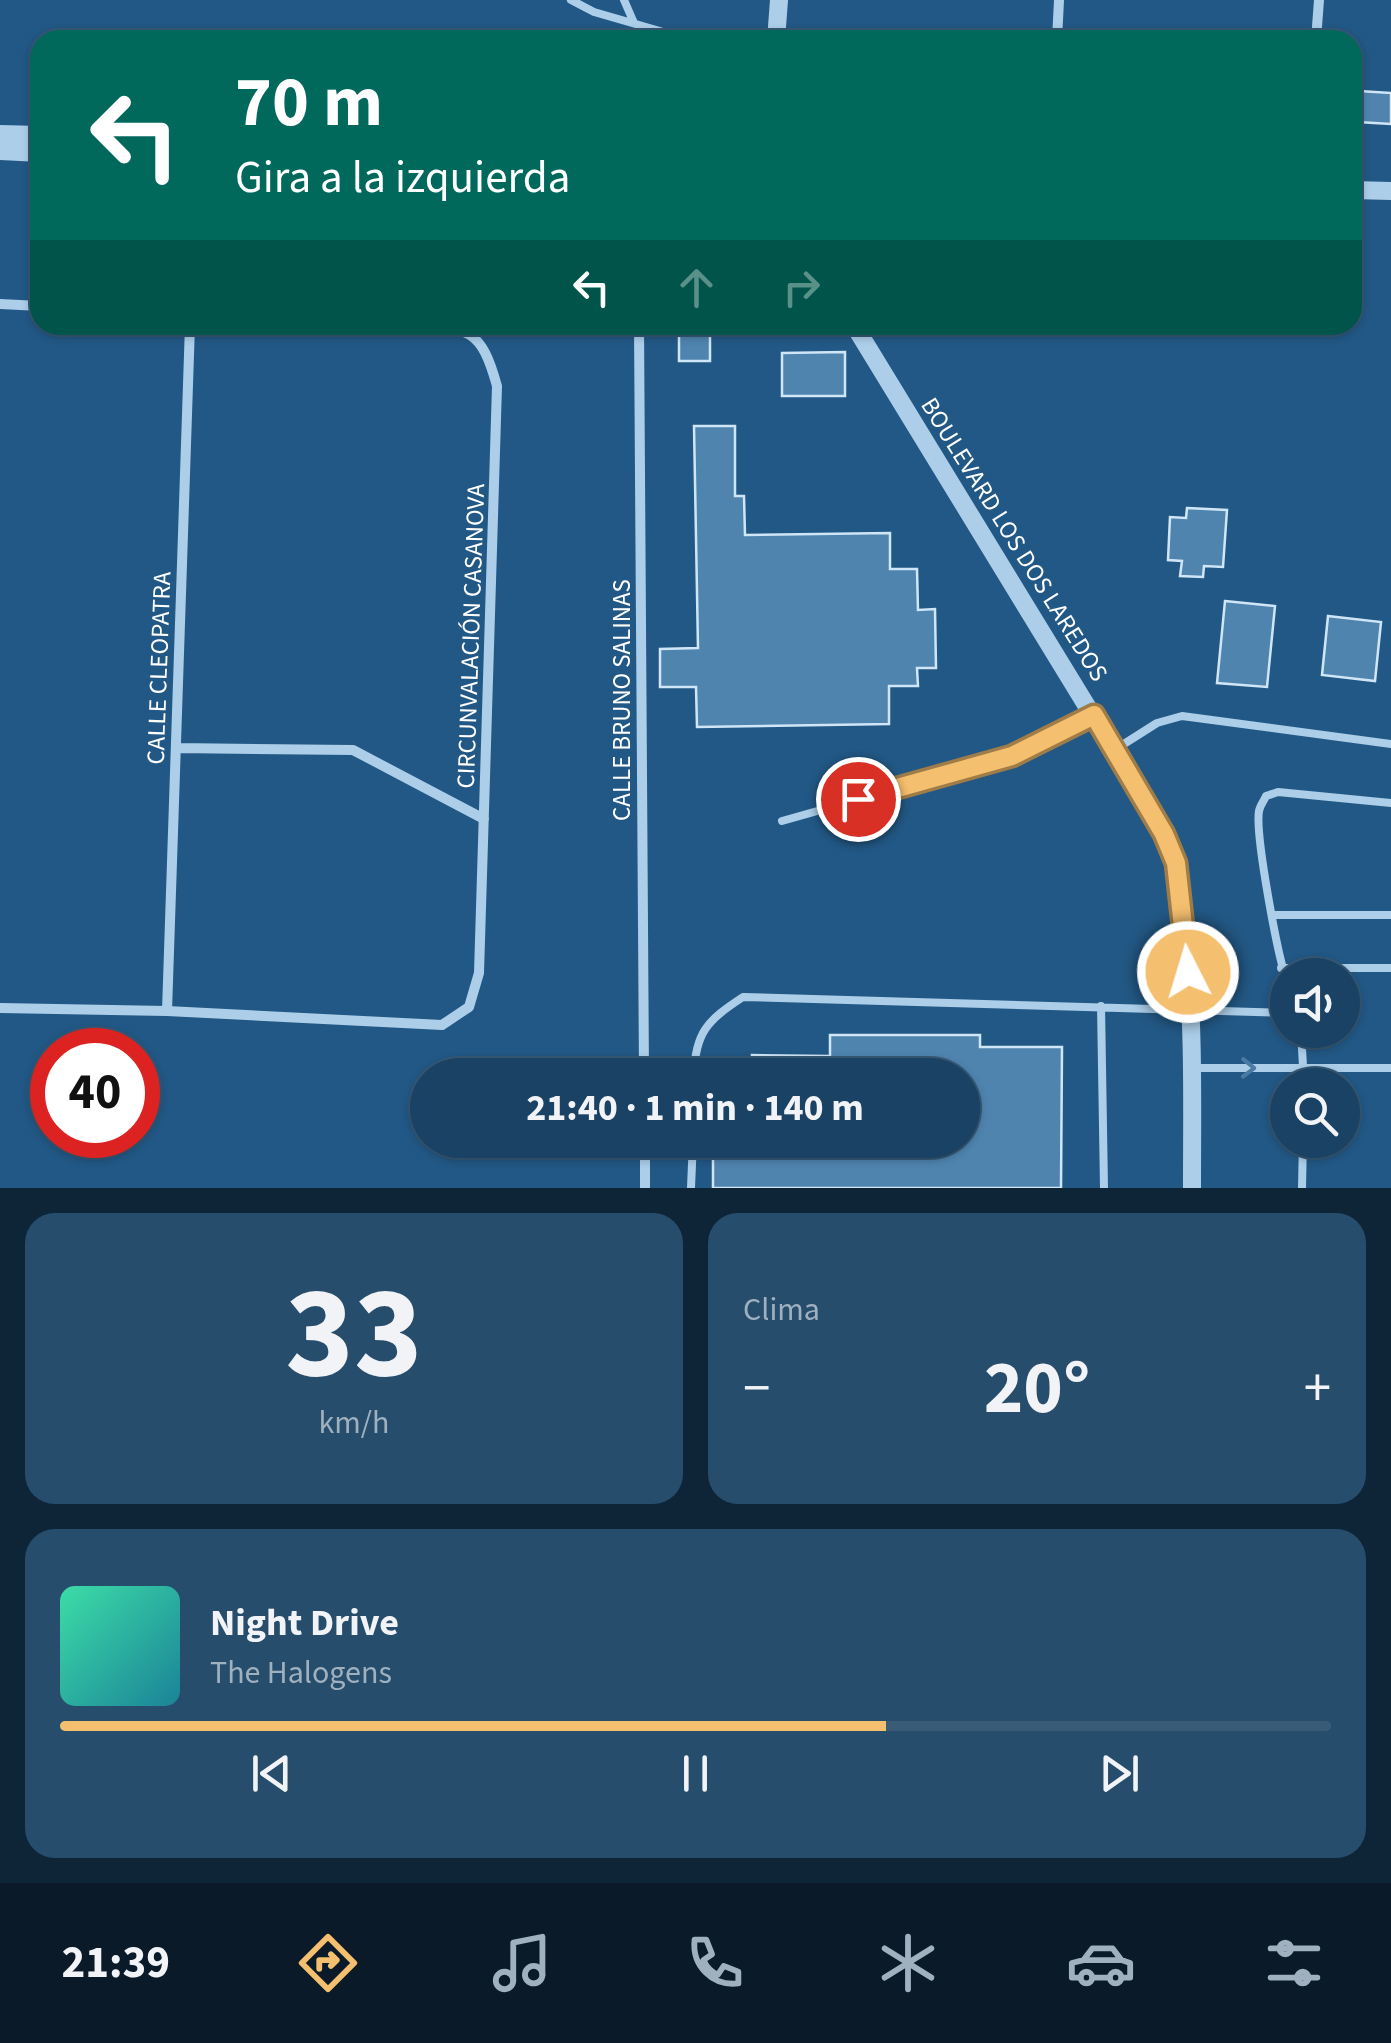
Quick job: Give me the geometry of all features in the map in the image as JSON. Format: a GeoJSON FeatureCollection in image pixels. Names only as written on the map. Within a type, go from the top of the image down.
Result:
{"type":"FeatureCollection","features":[{"type":"Feature","properties":{"kind":"street"},"geometry":{"type":"LineString","coordinates":[[776,30],[778,0]]}},
{"type":"Feature","properties":{"kind":"street"},"geometry":{"type":"LineString","coordinates":[[1058,30],[1059,0]]}},
{"type":"Feature","properties":{"kind":"street"},"geometry":{"type":"LineString","coordinates":[[1316,30],[1318,0]]}},
{"type":"Feature","properties":{"kind":"street"},"geometry":{"type":"LineString","coordinates":[[0,134],[30,135]]}},
{"type":"Feature","properties":{"kind":"street"},"geometry":{"type":"LineString","coordinates":[[0,152],[30,153]]}},
{"type":"Feature","properties":{"kind":"street"},"geometry":{"type":"LineString","coordinates":[[1362,190],[1391,191]]}},
{"type":"Feature","properties":{"kind":"street"},"geometry":{"type":"LineString","coordinates":[[0,304],[30,306]]}},
{"type":"Feature","properties":{"kind":"street","name":"CALLE CLEOPATRA"},"geometry":{"type":"LineString","coordinates":[[167,1012],[190,335]]}},
{"type":"Feature","properties":{"kind":"street","name":"CIRCUNVALACIÓN CASANOVA"},"geometry":{"type":"LineString","coordinates":[[167,1012],[442,1025],[468,1007],[480,972],[497,386],[486,349],[467,335]]}},
{"type":"Feature","properties":{"kind":"street","name":"CALLE BRUNO SALINAS"},"geometry":{"type":"LineString","coordinates":[[638,335],[644,1058]]}},
{"type":"Feature","properties":{"kind":"street","name":"BOULEVARD LOS DOS LAREDOS"},"geometry":{"type":"LineString","coordinates":[[860,335],[1094,715],[1164,834],[1176,863],[1192,1009],[1192,1188]]}},
{"type":"Feature","properties":{"kind":"street"},"geometry":{"type":"LineString","coordinates":[[176,748],[353,750],[484,818]]}},
{"type":"Feature","properties":{"kind":"street"},"geometry":{"type":"LineString","coordinates":[[0,1008],[167,1012]]}},
{"type":"Feature","properties":{"kind":"street"},"geometry":{"type":"LineString","coordinates":[[645,1158],[645,1188]]}},
{"type":"Feature","properties":{"kind":"lane"},"geometry":{"type":"LineString","coordinates":[[571,0],[594,12],[657,30]]}},
{"type":"Feature","properties":{"kind":"lane"},"geometry":{"type":"LineString","coordinates":[[624,0],[634,23]]}},
{"type":"Feature","properties":{"kind":"lane"},"geometry":{"type":"LineString","coordinates":[[782,821],[1012,756],[1094,715]]}},
{"type":"Feature","properties":{"kind":"lane"},"geometry":{"type":"LineString","coordinates":[[1114,750],[1157,723],[1182,716],[1391,744]]}},
{"type":"Feature","properties":{"kind":"lane"},"geometry":{"type":"LineString","coordinates":[[1279,958],[1259,811],[1266,796],[1278,792],[1391,803]]}},
{"type":"Feature","properties":{"kind":"lane"},"geometry":{"type":"LineString","coordinates":[[1273,915],[1391,915]]}},
{"type":"Feature","properties":{"kind":"lane"},"geometry":{"type":"LineString","coordinates":[[1360,968],[1391,968]]}},
{"type":"Feature","properties":{"kind":"lane"},"geometry":{"type":"LineString","coordinates":[[695,1058],[710,1019],[742,997],[1270,1012]]}},
{"type":"Feature","properties":{"kind":"lane"},"geometry":{"type":"LineString","coordinates":[[1101,1006],[1104,1188]]}},
{"type":"Feature","properties":{"kind":"lane"},"geometry":{"type":"LineString","coordinates":[[1192,1068],[1270,1069]]}},
{"type":"Feature","properties":{"kind":"lane"},"geometry":{"type":"LineString","coordinates":[[1360,1068],[1391,1068]]}},
{"type":"Feature","properties":{"kind":"lane"},"geometry":{"type":"LineString","coordinates":[[692,1158],[692,1188]]}},
{"type":"Feature","properties":{"kind":"lane"},"geometry":{"type":"LineString","coordinates":[[1302,1188],[1303,1158]]}},
{"type":"Feature","properties":{"kind":"building"},"geometry":{"type":"Polygon","coordinates":[[[1362,91],[1391,93],[1391,124],[1362,122],[1362,91]]]}},
{"type":"Feature","properties":{"kind":"building"},"geometry":{"type":"Polygon","coordinates":[[[679,335],[710,335],[710,361],[679,361],[679,335]]]}},
{"type":"Feature","properties":{"kind":"building"},"geometry":{"type":"Polygon","coordinates":[[[845,352],[845,396],[782,396],[782,353],[845,352]]]}},
{"type":"Feature","properties":{"kind":"building"},"geometry":{"type":"Polygon","coordinates":[[[694,426],[735,426],[735,496],[744,496],[745,535],[890,533],[890,569],[917,569],[918,610],[935,609],[936,668],[917,668],[918,686],[889,686],[889,724],[697,727],[696,687],[660,687],[660,649],[698,648],[694,426]]]}},
{"type":"Feature","properties":{"kind":"building"},"geometry":{"type":"Polygon","coordinates":[[[1187,508],[1227,510],[1223,567],[1204,566],[1203,577],[1180,576],[1182,561],[1168,560],[1170,517],[1186,518],[1187,508]]]}},
{"type":"Feature","properties":{"kind":"building"},"geometry":{"type":"Polygon","coordinates":[[[1225,601],[1275,606],[1267,687],[1217,683],[1225,601]]]}},
{"type":"Feature","properties":{"kind":"building"},"geometry":{"type":"Polygon","coordinates":[[[1328,616],[1381,622],[1375,681],[1322,675],[1328,616]]]}},
{"type":"Feature","properties":{"kind":"building"},"geometry":{"type":"Polygon","coordinates":[[[830,1035],[980,1035],[980,1047],[1062,1047],[1061,1188],[713,1188],[713,1158],[980,1158],[980,1058],[752,1058],[830,1056],[830,1035]]]}},
{"type":"Feature","properties":{"kind":"route"},"geometry":{"type":"LineString","coordinates":[[858,799],[1012,756],[1094,715],[1164,834],[1176,863],[1188,972]]}}]}
